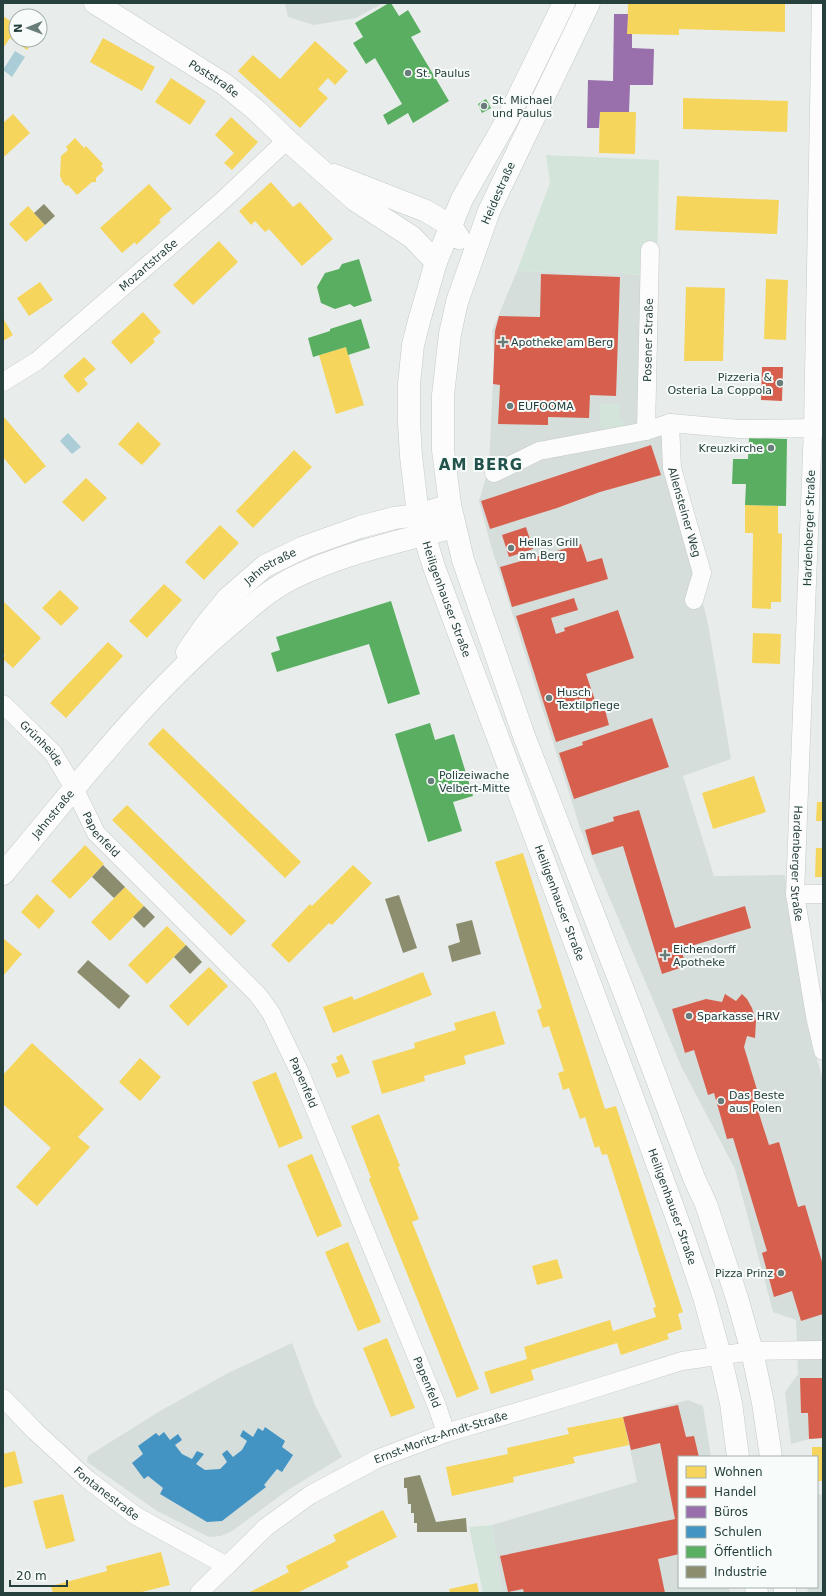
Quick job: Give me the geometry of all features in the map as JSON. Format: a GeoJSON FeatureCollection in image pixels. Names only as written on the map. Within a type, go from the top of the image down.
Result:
{"type":"FeatureCollection","features":[{"type":"Feature","properties":{"kind":"main road","name":"Poststraße"},"geometry":{"type":"LineString","coordinates":[[95,3],[224,84],[256,110],[286,140],[355,200],[412,237],[436,262]]}},
{"type":"Feature","properties":{"kind":"main road"},"geometry":{"type":"LineString","coordinates":[[436,262],[466,189],[507,120],[564,3]]}},
{"type":"Feature","properties":{"kind":"main road","name":"Heidestraße"},"geometry":{"type":"LineString","coordinates":[[450,505],[443,450],[444,395],[450,334],[457,302],[489,210],[589,3]]}},
{"type":"Feature","properties":{"kind":"main road","name":"Poststraße"},"geometry":{"type":"LineString","coordinates":[[321,170],[426,211],[451,226]]}},
{"type":"Feature","properties":{"kind":"main road"},"geometry":{"type":"LineString","coordinates":[[451,226],[471,260]]}},
{"type":"Feature","properties":{"kind":"main road","name":"Heiligenhauser Straße"},"geometry":{"type":"LineString","coordinates":[[436,262],[419,320],[409,384],[408,423],[411,463],[421,525],[434,567],[643,1124],[704,1297],[731,1403],[738,1456]]}},
{"type":"Feature","properties":{"kind":"main road"},"geometry":{"type":"LineString","coordinates":[[421,525],[450,505],[463,560],[524,736],[632,1012],[694,1178],[706,1204],[737,1298],[752,1351],[763,1403],[771,1456]]}},
{"type":"Feature","properties":{"kind":"main road"},"geometry":{"type":"LineString","coordinates":[[421,525],[454,527]]}},
{"type":"Feature","properties":{"kind":"main road","name":"Jahnstraße"},"geometry":{"type":"LineString","coordinates":[[3,874],[74,788],[166,683],[265,595],[290,580],[365,551],[421,525]]}},
{"type":"Feature","properties":{"kind":"street","name":"Hardenberger Straße"},"geometry":{"type":"LineString","coordinates":[[821,3],[818,427],[796,894],[815,1016],[823,1051]]}},
{"type":"Feature","properties":{"kind":"street","name":"Mozartstraße"},"geometry":{"type":"LineString","coordinates":[[3,382],[37,361],[221,202],[286,140]]}},
{"type":"Feature","properties":{"kind":"street","name":"Posener Straße"},"geometry":{"type":"LineString","coordinates":[[646,430],[650,250]]}},
{"type":"Feature","properties":{"kind":"street"},"geometry":{"type":"LineString","coordinates":[[494,473],[539,451],[646,430],[670,423],[739,429],[818,427]]}},
{"type":"Feature","properties":{"kind":"street","name":"Allensteiner Weg"},"geometry":{"type":"LineString","coordinates":[[670,423],[672,468],[702,573],[694,600]]}},
{"type":"Feature","properties":{"kind":"street","name":"Grünheide"},"geometry":{"type":"LineString","coordinates":[[3,704],[53,753],[74,788]]}},
{"type":"Feature","properties":{"kind":"street","name":"Papenfeld"},"geometry":{"type":"LineString","coordinates":[[74,788],[96,833],[258,995],[271,1013],[300,1073],[437,1406],[446,1433]]}},
{"type":"Feature","properties":{"kind":"street"},"geometry":{"type":"LineString","coordinates":[[796,894],[823,894]]}},
{"type":"Feature","properties":{"kind":"street","name":"Ernst-Moritz-Arndt-Straße"},"geometry":{"type":"LineString","coordinates":[[199,1593],[266,1528],[310,1495],[377,1459],[446,1433],[582,1393],[682,1361],[752,1351],[823,1350]]}},
{"type":"Feature","properties":{"kind":"street","name":"Fontanestraße"},"geometry":{"type":"LineString","coordinates":[[3,1398],[35,1431],[88,1479],[136,1516],[227,1566]]}},
{"type":"Feature","properties":{"kind":"shaded area"},"geometry":{"type":"Polygon","coordinates":[[[285,3],[383,3],[356,18],[314,25],[288,17],[285,3]]]}},
{"type":"Feature","properties":{"kind":"shaded area"},"geometry":{"type":"Polygon","coordinates":[[[517,271],[657,275],[651,436],[661,433],[708,624],[731,759],[683,776],[714,876],[785,875],[807,1024],[823,1080],[823,1438],[809,1439],[791,1444],[785,1392],[798,1374],[796,1320],[773,1312],[735,1169],[682,1068],[581,831],[491,546],[479,501],[489,467],[494,357],[492,331],[517,271]]]}},
{"type":"Feature","properties":{"kind":"shaded area"},"geometry":{"type":"Polygon","coordinates":[[[292,1343],[315,1405],[342,1457],[288,1490],[232,1531],[221,1536],[209,1537],[157,1511],[87,1462],[88,1456],[160,1411],[228,1373],[292,1343]]]}},
{"type":"Feature","properties":{"kind":"shaded area"},"geometry":{"type":"Polygon","coordinates":[[[688,1400],[703,1406],[711,1456],[678,1456],[678,1588],[729,1588],[730,1593],[502,1593],[492,1525],[637,1482],[623,1417],[688,1400]]]}},
{"type":"Feature","properties":{"kind":"shaded area"},"geometry":{"type":"Polygon","coordinates":[[[823,1494],[823,1593],[808,1593],[807,1588],[818,1588],[818,1495],[823,1494]]]}},
{"type":"Feature","properties":{"kind":"green space"},"geometry":{"type":"Polygon","coordinates":[[[546,155],[659,160],[657,275],[517,271],[550,183],[546,155]]]}},
{"type":"Feature","properties":{"kind":"green space"},"geometry":{"type":"Polygon","coordinates":[[[600,404],[619,404],[619,418],[626,425],[619,432],[603,432],[600,423],[600,404]]]}},
{"type":"Feature","properties":{"kind":"green space"},"geometry":{"type":"Polygon","coordinates":[[[492,1525],[502,1593],[483,1593],[469,1527],[492,1525]]]}},
{"type":"Feature","properties":{"kind":"water"},"geometry":{"type":"Polygon","coordinates":[[[15,51],[25,57],[12,77],[3,70],[15,51]]]}},
{"type":"Feature","properties":{"kind":"water"},"geometry":{"type":"Polygon","coordinates":[[[68,433],[81,447],[72,454],[60,441],[68,433]]]}},
{"type":"Feature","properties":{"kind":"building: Wohnen"},"geometry":{"type":"Polygon","coordinates":[[[628,3],[785,3],[785,32],[679,29],[679,35],[627,34],[628,3]]]}},
{"type":"Feature","properties":{"kind":"building: Wohnen"},"geometry":{"type":"Polygon","coordinates":[[[3,16],[8,19],[8,41],[3,48],[3,16]]]}},
{"type":"Feature","properties":{"kind":"building: Wohnen"},"geometry":{"type":"Polygon","coordinates":[[[103,38],[155,67],[142,91],[90,62],[103,38]]]}},
{"type":"Feature","properties":{"kind":"building: Wohnen"},"geometry":{"type":"Polygon","coordinates":[[[315,41],[348,71],[335,85],[328,78],[318,89],[328,98],[300,128],[238,71],[253,55],[280,79],[315,41]]]}},
{"type":"Feature","properties":{"kind":"building: Wohnen"},"geometry":{"type":"Polygon","coordinates":[[[171,78],[206,101],[190,125],[155,102],[171,78]]]}},
{"type":"Feature","properties":{"kind":"building: Wohnen"},"geometry":{"type":"Polygon","coordinates":[[[683,98],[788,101],[787,132],[683,129],[683,98]]]}},
{"type":"Feature","properties":{"kind":"building: Wohnen"},"geometry":{"type":"Polygon","coordinates":[[[600,112],[636,112],[635,154],[599,153],[600,112]]]}},
{"type":"Feature","properties":{"kind":"building: Wohnen"},"geometry":{"type":"Polygon","coordinates":[[[13,114],[30,133],[5,156],[3,154],[3,123],[13,114]]]}},
{"type":"Feature","properties":{"kind":"building: Wohnen"},"geometry":{"type":"Polygon","coordinates":[[[231,117],[258,142],[232,170],[224,163],[234,153],[215,135],[231,117]]]}},
{"type":"Feature","properties":{"kind":"building: Wohnen"},"geometry":{"type":"Polygon","coordinates":[[[75,138],[84,148],[86,146],[103,164],[101,166],[104,170],[96,178],[96,182],[92,182],[77,195],[68,185],[66,186],[60,177],[61,156],[68,150],[66,147],[75,138]]]}},
{"type":"Feature","properties":{"kind":"building: Wohnen"},"geometry":{"type":"Polygon","coordinates":[[[271,182],[293,207],[300,202],[333,239],[302,266],[269,229],[265,232],[255,221],[251,225],[239,211],[271,182]]]}},
{"type":"Feature","properties":{"kind":"building: Wohnen"},"geometry":{"type":"Polygon","coordinates":[[[149,184],[172,209],[159,220],[161,222],[136,245],[135,242],[122,253],[100,228],[149,184]]]}},
{"type":"Feature","properties":{"kind":"building: Wohnen"},"geometry":{"type":"Polygon","coordinates":[[[677,196],[779,200],[777,234],[675,230],[677,196]]]}},
{"type":"Feature","properties":{"kind":"building: Wohnen"},"geometry":{"type":"Polygon","coordinates":[[[28,206],[45,225],[26,242],[9,224],[28,206]]]}},
{"type":"Feature","properties":{"kind":"building: Wohnen"},"geometry":{"type":"Polygon","coordinates":[[[219,241],[238,262],[193,305],[173,285],[219,241]]]}},
{"type":"Feature","properties":{"kind":"building: Wohnen"},"geometry":{"type":"Polygon","coordinates":[[[766,279],[788,280],[786,340],[764,339],[766,279]]]}},
{"type":"Feature","properties":{"kind":"building: Wohnen"},"geometry":{"type":"Polygon","coordinates":[[[40,282],[53,300],[29,316],[17,298],[40,282]]]}},
{"type":"Feature","properties":{"kind":"building: Wohnen"},"geometry":{"type":"Polygon","coordinates":[[[686,287],[725,288],[723,361],[684,361],[686,287]]]}},
{"type":"Feature","properties":{"kind":"building: Wohnen"},"geometry":{"type":"Polygon","coordinates":[[[143,312],[161,332],[153,339],[155,342],[131,364],[111,342],[143,312]]]}},
{"type":"Feature","properties":{"kind":"building: Wohnen"},"geometry":{"type":"Polygon","coordinates":[[[3,318],[13,335],[3,341],[3,318]]]}},
{"type":"Feature","properties":{"kind":"building: Wohnen"},"geometry":{"type":"Polygon","coordinates":[[[346,347],[364,405],[336,414],[319,355],[346,347]]]}},
{"type":"Feature","properties":{"kind":"building: Wohnen"},"geometry":{"type":"Polygon","coordinates":[[[84,357],[96,369],[84,379],[88,384],[78,393],[63,376],[84,357]]]}},
{"type":"Feature","properties":{"kind":"building: Wohnen"},"geometry":{"type":"Polygon","coordinates":[[[3,416],[46,466],[25,484],[3,457],[3,416]]]}},
{"type":"Feature","properties":{"kind":"building: Wohnen"},"geometry":{"type":"Polygon","coordinates":[[[138,422],[161,444],[142,465],[118,444],[138,422]]]}},
{"type":"Feature","properties":{"kind":"building: Wohnen"},"geometry":{"type":"Polygon","coordinates":[[[294,450],[312,467],[253,528],[236,511],[294,450]]]}},
{"type":"Feature","properties":{"kind":"building: Wohnen"},"geometry":{"type":"Polygon","coordinates":[[[86,478],[107,498],[83,522],[62,502],[86,478]]]}},
{"type":"Feature","properties":{"kind":"building: Wohnen"},"geometry":{"type":"Polygon","coordinates":[[[745,505],[778,506],[778,533],[782,534],[781,602],[771,602],[771,609],[752,608],[753,533],[745,533],[745,505]]]}},
{"type":"Feature","properties":{"kind":"building: Wohnen"},"geometry":{"type":"Polygon","coordinates":[[[220,525],[239,543],[204,580],[185,562],[220,525]]]}},
{"type":"Feature","properties":{"kind":"building: Wohnen"},"geometry":{"type":"Polygon","coordinates":[[[164,584],[182,600],[147,638],[129,621],[164,584]]]}},
{"type":"Feature","properties":{"kind":"building: Wohnen"},"geometry":{"type":"Polygon","coordinates":[[[60,590],[79,608],[61,626],[42,608],[60,590]]]}},
{"type":"Feature","properties":{"kind":"building: Wohnen"},"geometry":{"type":"Polygon","coordinates":[[[3,601],[41,638],[13,668],[3,659],[5,655],[3,653],[3,601]]]}},
{"type":"Feature","properties":{"kind":"building: Wohnen"},"geometry":{"type":"Polygon","coordinates":[[[753,633],[781,634],[780,664],[752,663],[753,633]]]}},
{"type":"Feature","properties":{"kind":"building: Wohnen"},"geometry":{"type":"Polygon","coordinates":[[[108,642],[123,656],[66,718],[50,703],[108,642]]]}},
{"type":"Feature","properties":{"kind":"building: Wohnen"},"geometry":{"type":"Polygon","coordinates":[[[163,728],[301,862],[285,878],[148,744],[163,728]]]}},
{"type":"Feature","properties":{"kind":"building: Wohnen"},"geometry":{"type":"Polygon","coordinates":[[[754,776],[766,812],[713,829],[702,793],[754,776]]]}},
{"type":"Feature","properties":{"kind":"building: Wohnen"},"geometry":{"type":"Polygon","coordinates":[[[817,802],[823,802],[823,821],[816,821],[817,802]]]}},
{"type":"Feature","properties":{"kind":"building: Wohnen"},"geometry":{"type":"Polygon","coordinates":[[[127,805],[246,921],[231,936],[112,820],[127,805]]]}},
{"type":"Feature","properties":{"kind":"building: Wohnen"},"geometry":{"type":"Polygon","coordinates":[[[85,845],[104,864],[70,899],[51,881],[85,845]]]}},
{"type":"Feature","properties":{"kind":"building: Wohnen"},"geometry":{"type":"Polygon","coordinates":[[[816,848],[823,848],[823,877],[815,877],[816,848]]]}},
{"type":"Feature","properties":{"kind":"building: Wohnen"},"geometry":{"type":"Polygon","coordinates":[[[523,853],[605,1109],[616,1106],[683,1312],[678,1314],[682,1329],[667,1334],[669,1339],[621,1355],[617,1343],[531,1370],[534,1380],[491,1394],[484,1372],[527,1359],[524,1347],[610,1320],[613,1331],[656,1317],[653,1308],[656,1307],[607,1154],[602,1155],[599,1146],[595,1148],[585,1117],[580,1119],[569,1088],[563,1090],[558,1073],[564,1071],[549,1026],[543,1028],[537,1010],[542,1008],[495,862],[523,853]]]}},
{"type":"Feature","properties":{"kind":"building: Wohnen"},"geometry":{"type":"Polygon","coordinates":[[[353,865],[372,883],[332,925],[329,923],[289,963],[271,945],[310,904],[312,906],[353,865]]]}},
{"type":"Feature","properties":{"kind":"building: Wohnen"},"geometry":{"type":"Polygon","coordinates":[[[125,887],[144,906],[110,941],[91,922],[125,887]]]}},
{"type":"Feature","properties":{"kind":"building: Wohnen"},"geometry":{"type":"Polygon","coordinates":[[[37,894],[55,911],[39,929],[21,912],[37,894]]]}},
{"type":"Feature","properties":{"kind":"building: Wohnen"},"geometry":{"type":"Polygon","coordinates":[[[167,926],[186,945],[147,984],[128,965],[167,926]]]}},
{"type":"Feature","properties":{"kind":"building: Wohnen"},"geometry":{"type":"Polygon","coordinates":[[[3,938],[22,954],[3,976],[3,938]]]}},
{"type":"Feature","properties":{"kind":"building: Wohnen"},"geometry":{"type":"Polygon","coordinates":[[[209,967],[228,986],[188,1026],[169,1006],[209,967]]]}},
{"type":"Feature","properties":{"kind":"building: Wohnen"},"geometry":{"type":"Polygon","coordinates":[[[423,972],[432,995],[333,1033],[323,1007],[352,996],[354,1000],[423,972]]]}},
{"type":"Feature","properties":{"kind":"building: Wohnen"},"geometry":{"type":"Polygon","coordinates":[[[495,1011],[505,1044],[464,1056],[466,1064],[424,1076],[425,1081],[382,1094],[372,1061],[415,1048],[414,1043],[456,1030],[454,1023],[495,1011]]]}},
{"type":"Feature","properties":{"kind":"building: Wohnen"},"geometry":{"type":"Polygon","coordinates":[[[32,1043],[104,1109],[78,1137],[90,1147],[37,1206],[16,1187],[51,1148],[3,1104],[3,1075],[32,1043]]]}},
{"type":"Feature","properties":{"kind":"building: Wohnen"},"geometry":{"type":"Polygon","coordinates":[[[342,1054],[350,1073],[337,1078],[331,1064],[338,1062],[336,1057],[342,1054]]]}},
{"type":"Feature","properties":{"kind":"building: Wohnen"},"geometry":{"type":"Polygon","coordinates":[[[140,1058],[161,1077],[140,1101],[119,1082],[140,1058]]]}},
{"type":"Feature","properties":{"kind":"building: Wohnen"},"geometry":{"type":"Polygon","coordinates":[[[276,1072],[303,1138],[279,1148],[252,1082],[276,1072]]]}},
{"type":"Feature","properties":{"kind":"building: Wohnen"},"geometry":{"type":"Polygon","coordinates":[[[379,1114],[419,1219],[412,1222],[479,1389],[457,1398],[369,1179],[371,1178],[351,1126],[379,1114]]]}},
{"type":"Feature","properties":{"kind":"building: Wohnen"},"geometry":{"type":"Polygon","coordinates":[[[312,1154],[342,1226],[317,1237],[287,1165],[312,1154]]]}},
{"type":"Feature","properties":{"kind":"building: Wohnen"},"geometry":{"type":"Polygon","coordinates":[[[348,1242],[381,1322],[358,1331],[325,1252],[348,1242]]]}},
{"type":"Feature","properties":{"kind":"building: Wohnen"},"geometry":{"type":"Polygon","coordinates":[[[557,1259],[563,1278],[537,1285],[532,1266],[557,1259]]]}},
{"type":"Feature","properties":{"kind":"building: Wohnen"},"geometry":{"type":"Polygon","coordinates":[[[387,1338],[415,1408],[391,1417],[363,1348],[387,1338]]]}},
{"type":"Feature","properties":{"kind":"building: Wohnen"},"geometry":{"type":"Polygon","coordinates":[[[623,1417],[629,1445],[573,1457],[575,1463],[513,1477],[514,1482],[452,1496],[446,1467],[508,1454],[507,1448],[569,1434],[567,1428],[623,1417]]]}},
{"type":"Feature","properties":{"kind":"building: Wohnen"},"geometry":{"type":"Polygon","coordinates":[[[812,1447],[823,1447],[823,1481],[818,1481],[818,1456],[812,1456],[812,1447]]]}},
{"type":"Feature","properties":{"kind":"building: Wohnen"},"geometry":{"type":"Polygon","coordinates":[[[15,1451],[23,1483],[3,1488],[3,1454],[15,1451]]]}},
{"type":"Feature","properties":{"kind":"building: Wohnen"},"geometry":{"type":"Polygon","coordinates":[[[63,1494],[75,1541],[46,1549],[33,1501],[63,1494]]]}},
{"type":"Feature","properties":{"kind":"building: Wohnen"},"geometry":{"type":"Polygon","coordinates":[[[383,1510],[397,1537],[346,1562],[349,1567],[299,1593],[248,1593],[289,1572],[286,1566],[336,1541],[333,1535],[383,1510]]]}},
{"type":"Feature","properties":{"kind":"building: Wohnen"},"geometry":{"type":"Polygon","coordinates":[[[161,1552],[170,1585],[138,1593],[53,1593],[51,1586],[107,1571],[106,1566],[161,1552]]]}},
{"type":"Feature","properties":{"kind":"building: Wohnen"},"geometry":{"type":"Polygon","coordinates":[[[477,1583],[479,1593],[450,1593],[449,1589],[477,1583]]]}},
{"type":"Feature","properties":{"kind":"building: Handel"},"geometry":{"type":"Polygon","coordinates":[[[541,274],[620,277],[616,396],[590,395],[589,418],[548,417],[548,425],[498,424],[500,385],[493,384],[495,331],[499,316],[540,317],[541,274]]]}},
{"type":"Feature","properties":{"kind":"building: Handel"},"geometry":{"type":"Polygon","coordinates":[[[762,367],[783,367],[782,401],[761,400],[762,367]]]}},
{"type":"Feature","properties":{"kind":"building: Handel"},"geometry":{"type":"Polygon","coordinates":[[[651,445],[661,475],[600,492],[557,508],[490,529],[481,501],[651,445]]]}},
{"type":"Feature","properties":{"kind":"building: Handel"},"geometry":{"type":"Polygon","coordinates":[[[526,527],[533,549],[509,557],[502,535],[526,527]]]}},
{"type":"Feature","properties":{"kind":"building: Handel"},"geometry":{"type":"Polygon","coordinates":[[[581,544],[587,562],[602,558],[608,579],[512,607],[500,567],[581,544]]]}},
{"type":"Feature","properties":{"kind":"building: Handel"},"geometry":{"type":"Polygon","coordinates":[[[574,598],[578,610],[551,618],[556,634],[565,631],[564,628],[618,610],[634,658],[586,674],[599,712],[605,710],[609,725],[556,742],[516,616],[574,598]]]}},
{"type":"Feature","properties":{"kind":"building: Handel"},"geometry":{"type":"Polygon","coordinates":[[[652,718],[669,767],[574,799],[559,753],[583,745],[582,742],[652,718]]]}},
{"type":"Feature","properties":{"kind":"building: Handel"},"geometry":{"type":"Polygon","coordinates":[[[639,810],[675,928],[745,906],[751,928],[681,949],[686,966],[662,974],[623,846],[592,855],[585,830],[614,821],[613,817],[639,810]]]}},
{"type":"Feature","properties":{"kind":"building: Handel"},"geometry":{"type":"Polygon","coordinates":[[[725,994],[736,1001],[742,994],[752,1008],[756,1021],[755,1038],[747,1036],[744,1047],[758,1093],[753,1095],[769,1145],[779,1142],[798,1207],[805,1205],[823,1265],[823,1314],[801,1321],[792,1291],[774,1297],[762,1253],[767,1251],[733,1138],[727,1139],[714,1093],[708,1095],[694,1050],[685,1053],[672,1009],[706,999],[722,1002],[725,994]]]}},
{"type":"Feature","properties":{"kind":"building: Handel"},"geometry":{"type":"Polygon","coordinates":[[[800,1378],[823,1378],[823,1438],[809,1439],[808,1413],[801,1413],[800,1378]]]}},
{"type":"Feature","properties":{"kind":"building: Handel"},"geometry":{"type":"Polygon","coordinates":[[[678,1405],[686,1437],[694,1436],[699,1456],[678,1456],[678,1554],[658,1559],[665,1593],[524,1593],[523,1589],[508,1592],[500,1556],[675,1519],[660,1443],[631,1450],[623,1417],[678,1405]]]}},
{"type":"Feature","properties":{"kind":"building: Büros"},"geometry":{"type":"Polygon","coordinates":[[[614,14],[628,14],[627,34],[632,34],[632,48],[654,49],[653,85],[630,85],[629,112],[600,112],[599,128],[587,128],[588,80],[613,81],[614,14]]]}},
{"type":"Feature","properties":{"kind":"building: Schulen"},"geometry":{"type":"Polygon","coordinates":[[[265,1427],[285,1441],[282,1447],[293,1455],[282,1472],[277,1469],[264,1485],[266,1487],[222,1521],[207,1522],[160,1494],[163,1488],[148,1476],[144,1479],[132,1463],[143,1454],[138,1446],[156,1433],[159,1436],[164,1432],[170,1440],[178,1434],[182,1440],[175,1445],[182,1454],[192,1459],[197,1451],[204,1454],[196,1464],[205,1470],[220,1469],[227,1462],[222,1454],[227,1450],[233,1457],[242,1450],[247,1441],[240,1436],[243,1430],[253,1437],[258,1428],[263,1431],[265,1427]]]}},
{"type":"Feature","properties":{"kind":"building: Öffentlich","name":"St. Paulus"},"geometry":{"type":"Polygon","coordinates":[[[391,3],[399,16],[408,10],[421,32],[411,37],[449,101],[413,123],[408,113],[388,125],[383,115],[402,104],[375,58],[366,64],[353,43],[363,37],[355,23],[391,3]]]}},
{"type":"Feature","properties":{"kind":"building: Öffentlich","name":"St. Michael und Paulus"},"geometry":{"type":"Polygon","coordinates":[[[486,99],[491,108],[482,113],[478,104],[486,99]]]}},
{"type":"Feature","properties":{"kind":"building: Öffentlich"},"geometry":{"type":"Polygon","coordinates":[[[359,259],[372,301],[354,307],[350,304],[335,309],[321,303],[317,287],[325,273],[339,269],[342,264],[359,259]]]}},
{"type":"Feature","properties":{"kind":"building: Öffentlich"},"geometry":{"type":"Polygon","coordinates":[[[361,319],[370,348],[348,355],[346,347],[313,357],[308,338],[361,319]]]}},
{"type":"Feature","properties":{"kind":"building: Öffentlich"},"geometry":{"type":"Polygon","coordinates":[[[749,438],[787,439],[786,506],[745,505],[746,484],[732,484],[733,459],[748,459],[749,438]]]}},
{"type":"Feature","properties":{"kind":"building: Öffentlich"},"geometry":{"type":"Polygon","coordinates":[[[391,601],[420,694],[388,704],[369,644],[277,672],[271,653],[280,650],[276,637],[391,601]]]}},
{"type":"Feature","properties":{"kind":"building: Öffentlich"},"geometry":{"type":"Polygon","coordinates":[[[430,723],[435,740],[454,734],[473,796],[453,802],[462,831],[428,842],[395,734],[430,723]]]}},
{"type":"Feature","properties":{"kind":"building: Industrie"},"geometry":{"type":"Polygon","coordinates":[[[44,204],[55,216],[45,225],[34,213],[44,204]]]}},
{"type":"Feature","properties":{"kind":"building: Industrie"},"geometry":{"type":"Polygon","coordinates":[[[103,865],[125,887],[114,898],[92,877],[103,865]]]}},
{"type":"Feature","properties":{"kind":"building: Industrie"},"geometry":{"type":"Polygon","coordinates":[[[399,895],[417,948],[403,953],[385,899],[399,895]]]}},
{"type":"Feature","properties":{"kind":"building: Industrie"},"geometry":{"type":"Polygon","coordinates":[[[144,906],[155,917],[144,928],[133,917],[144,906]]]}},
{"type":"Feature","properties":{"kind":"building: Industrie"},"geometry":{"type":"Polygon","coordinates":[[[472,920],[481,954],[452,962],[448,946],[460,942],[456,924],[472,920]]]}},
{"type":"Feature","properties":{"kind":"building: Industrie"},"geometry":{"type":"Polygon","coordinates":[[[186,945],[202,962],[190,974],[174,957],[186,945]]]}},
{"type":"Feature","properties":{"kind":"building: Industrie"},"geometry":{"type":"Polygon","coordinates":[[[88,960],[130,996],[119,1009],[77,972],[88,960]]]}},
{"type":"Feature","properties":{"kind":"building: Industrie"},"geometry":{"type":"Polygon","coordinates":[[[420,1475],[436,1522],[466,1518],[467,1532],[417,1532],[417,1523],[414,1523],[414,1513],[411,1513],[411,1504],[408,1504],[407,1488],[404,1488],[404,1478],[420,1475]]]}},
{"type":"Feature","properties":{"kind":"place","name":"St. Paulus"},"geometry":{"type":"Point","coordinates":[408,73]}},
{"type":"Feature","properties":{"kind":"place","name":"St. Michael und Paulus"},"geometry":{"type":"Point","coordinates":[484,106]}},
{"type":"Feature","properties":{"kind":"place","name":"Apotheke am Berg"},"geometry":{"type":"Point","coordinates":[503,342]}},
{"type":"Feature","properties":{"kind":"place","name":"Pizzeria & Osteria La Coppola"},"geometry":{"type":"Point","coordinates":[780,383]}},
{"type":"Feature","properties":{"kind":"place","name":"EUFOOMA"},"geometry":{"type":"Point","coordinates":[510,406]}},
{"type":"Feature","properties":{"kind":"place","name":"Kreuzkirche"},"geometry":{"type":"Point","coordinates":[771,448]}},
{"type":"Feature","properties":{"kind":"place","name":"Hellas Grill am Berg"},"geometry":{"type":"Point","coordinates":[511,548]}},
{"type":"Feature","properties":{"kind":"place","name":"Husch Textilpflege"},"geometry":{"type":"Point","coordinates":[549,698]}},
{"type":"Feature","properties":{"kind":"place","name":"Polizeiwache Velbert-Mitte"},"geometry":{"type":"Point","coordinates":[431,781]}},
{"type":"Feature","properties":{"kind":"place","name":"Eichendorff Apotheke"},"geometry":{"type":"Point","coordinates":[665,955]}},
{"type":"Feature","properties":{"kind":"place","name":"Sparkasse HRV"},"geometry":{"type":"Point","coordinates":[689,1016]}},
{"type":"Feature","properties":{"kind":"place","name":"Das Beste aus Polen"},"geometry":{"type":"Point","coordinates":[721,1101]}},
{"type":"Feature","properties":{"kind":"place","name":"Pizza Prinz"},"geometry":{"type":"Point","coordinates":[781,1273]}},
{"type":"Feature","properties":{"kind":"district","name":"AM BERG"},"geometry":{"type":"Point","coordinates":[481,465]}}]}
